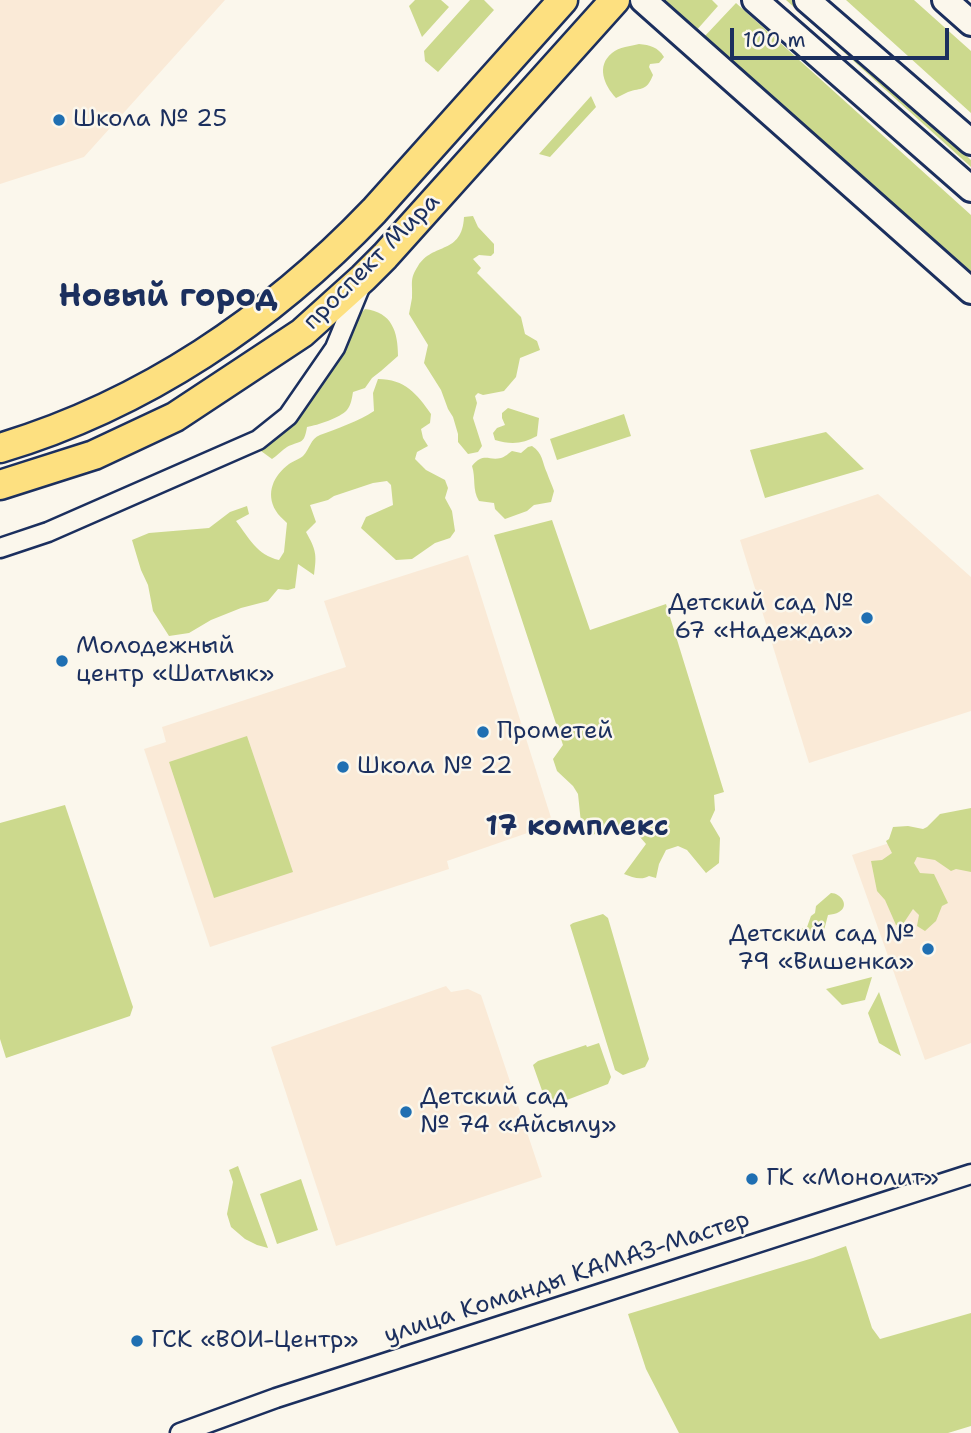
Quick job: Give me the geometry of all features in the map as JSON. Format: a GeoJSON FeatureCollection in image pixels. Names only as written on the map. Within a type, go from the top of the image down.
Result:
{"type":"FeatureCollection","features":[{"type":"Feature","properties":{"kind":"main road","name":"проспект Мира"},"geometry":{"type":"LineString","coordinates":[[0,448],[89,417],[150,386],[274,304],[357,229],[550,10],[564,0]]}},
{"type":"Feature","properties":{"kind":"main road","name":"проспект Мира"},"geometry":{"type":"LineString","coordinates":[[0,485],[94,454],[175,417],[302,333],[363,278],[615,0]]}},
{"type":"Feature","properties":{"kind":"main road"},"geometry":{"type":"LineString","coordinates":[[643,0],[971,291]]}},
{"type":"Feature","properties":{"kind":"main road"},"geometry":{"type":"LineString","coordinates":[[755,0],[971,189]]}},
{"type":"Feature","properties":{"kind":"main road"},"geometry":{"type":"LineString","coordinates":[[807,0],[971,142]]}},
{"type":"Feature","properties":{"kind":"main road"},"geometry":{"type":"LineString","coordinates":[[945,0],[971,23]]}},
{"type":"Feature","properties":{"kind":"street"},"geometry":{"type":"LineString","coordinates":[[0,548],[48,533],[258,440],[288,416],[335,348],[363,278]]}},
{"type":"Feature","properties":{"kind":"street","name":"улица Команды КАМАЗ-Мастер"},"geometry":{"type":"LineString","coordinates":[[180,1433],[276,1398],[971,1174]]}},
{"type":"Feature","properties":{"kind":"shaded area","name":"Школа № 25"},"geometry":{"type":"Polygon","coordinates":[[[0,0],[225,0],[84,157],[0,184],[0,0]]]}},
{"type":"Feature","properties":{"kind":"shaded area","name":"Детский сад № 67 «Надежда»"},"geometry":{"type":"Polygon","coordinates":[[[878,494],[971,577],[971,711],[809,763],[740,540],[878,494]]]}},
{"type":"Feature","properties":{"kind":"shaded area","name":"Школа № 22"},"geometry":{"type":"Polygon","coordinates":[[[468,555],[553,824],[447,861],[449,869],[210,947],[144,749],[166,742],[162,727],[346,667],[324,601],[468,555]]]}},
{"type":"Feature","properties":{"kind":"shaded area","name":"Детский сад № 79 «Вишенка»"},"geometry":{"type":"Polygon","coordinates":[[[971,817],[971,1043],[925,1060],[852,855],[971,817]]]}},
{"type":"Feature","properties":{"kind":"shaded area","name":"Детский сад № 74 «Айсылу»"},"geometry":{"type":"Polygon","coordinates":[[[446,986],[451,992],[468,989],[481,995],[542,1177],[336,1246],[271,1047],[446,986]]]}},
{"type":"Feature","properties":{"kind":"green space"},"geometry":{"type":"Polygon","coordinates":[[[415,0],[441,0],[449,7],[422,37],[409,6],[415,0]]]}},
{"type":"Feature","properties":{"kind":"green space"},"geometry":{"type":"Polygon","coordinates":[[[470,0],[484,0],[494,10],[438,72],[425,61],[424,51],[470,0]]]}},
{"type":"Feature","properties":{"kind":"green space"},"geometry":{"type":"Polygon","coordinates":[[[666,0],[712,0],[718,6],[695,32],[672,11],[666,0]]]}},
{"type":"Feature","properties":{"kind":"green space"},"geometry":{"type":"Polygon","coordinates":[[[786,0],[794,0],[971,160],[971,167],[786,0]]]}},
{"type":"Feature","properties":{"kind":"green space"},"geometry":{"type":"Polygon","coordinates":[[[846,0],[914,0],[971,51],[971,113],[846,0]]]}},
{"type":"Feature","properties":{"kind":"green space"},"geometry":{"type":"Polygon","coordinates":[[[736,3],[971,215],[971,274],[703,38],[736,3]]]}},
{"type":"Feature","properties":{"kind":"green space"},"geometry":{"type":"Polygon","coordinates":[[[639,44],[653,47],[664,57],[659,63],[650,64],[653,75],[646,87],[616,98],[605,81],[604,64],[615,51],[639,44]]]}},
{"type":"Feature","properties":{"kind":"green space"},"geometry":{"type":"Polygon","coordinates":[[[591,96],[596,107],[550,157],[539,154],[591,96]]]}},
{"type":"Feature","properties":{"kind":"green space"},"geometry":{"type":"Polygon","coordinates":[[[473,216],[478,227],[494,244],[494,253],[491,256],[479,255],[473,259],[481,268],[477,273],[521,317],[525,334],[537,341],[540,350],[520,358],[516,377],[504,391],[483,395],[478,393],[475,396],[477,403],[473,418],[482,446],[478,452],[468,454],[458,442],[453,417],[441,390],[424,363],[428,345],[409,314],[412,278],[418,266],[431,254],[453,243],[462,229],[464,217],[473,216]]]}},
{"type":"Feature","properties":{"kind":"green space"},"geometry":{"type":"Polygon","coordinates":[[[365,309],[382,314],[392,325],[397,339],[398,356],[372,378],[365,388],[353,392],[344,413],[307,427],[303,440],[287,447],[272,459],[261,451],[266,440],[346,347],[352,322],[365,309]]]}},
{"type":"Feature","properties":{"kind":"green space"},"geometry":{"type":"Polygon","coordinates":[[[378,379],[403,385],[421,400],[431,414],[430,423],[421,429],[428,446],[417,452],[415,459],[426,470],[445,480],[448,488],[445,498],[452,511],[455,531],[450,538],[435,543],[412,559],[396,560],[361,528],[366,517],[393,505],[391,485],[387,481],[373,483],[334,496],[310,505],[316,522],[306,532],[315,552],[314,575],[298,564],[295,588],[278,589],[268,601],[211,620],[189,633],[169,636],[153,611],[148,585],[132,540],[149,533],[209,528],[230,512],[247,506],[249,514],[236,521],[259,550],[279,560],[284,552],[287,523],[278,514],[271,498],[275,479],[289,464],[303,456],[317,437],[374,411],[373,393],[378,379]]]}},
{"type":"Feature","properties":{"kind":"green space"},"geometry":{"type":"Polygon","coordinates":[[[508,408],[539,418],[537,436],[517,443],[495,440],[493,433],[505,425],[502,413],[508,408]]]}},
{"type":"Feature","properties":{"kind":"green space"},"geometry":{"type":"Polygon","coordinates":[[[624,414],[631,436],[557,460],[550,439],[624,414]]]}},
{"type":"Feature","properties":{"kind":"green space"},"geometry":{"type":"Polygon","coordinates":[[[826,432],[864,469],[765,498],[750,450],[826,432]]]}},
{"type":"Feature","properties":{"kind":"green space"},"geometry":{"type":"Polygon","coordinates":[[[532,446],[540,455],[554,491],[551,502],[534,505],[527,511],[505,519],[495,509],[494,503],[479,501],[472,466],[483,458],[497,459],[512,451],[521,453],[532,446]]]}},
{"type":"Feature","properties":{"kind":"green space"},"geometry":{"type":"Polygon","coordinates":[[[552,520],[590,630],[666,604],[724,792],[714,795],[715,810],[710,821],[720,838],[719,863],[706,873],[687,850],[678,846],[666,850],[656,878],[636,878],[624,874],[646,844],[640,837],[638,820],[592,835],[588,824],[581,823],[578,794],[557,771],[553,759],[563,745],[494,535],[552,520]]]}},
{"type":"Feature","properties":{"kind":"green space"},"geometry":{"type":"Polygon","coordinates":[[[247,736],[293,872],[214,898],[169,762],[247,736]]]}},
{"type":"Feature","properties":{"kind":"green space"},"geometry":{"type":"Polygon","coordinates":[[[65,805],[133,1007],[130,1016],[6,1058],[0,1039],[0,823],[65,805]]]}},
{"type":"Feature","properties":{"kind":"green space"},"geometry":{"type":"Polygon","coordinates":[[[971,808],[971,872],[956,869],[951,871],[935,860],[917,857],[914,863],[920,873],[934,874],[948,903],[942,906],[936,921],[925,931],[917,926],[919,915],[913,909],[901,927],[896,925],[885,900],[877,891],[871,861],[882,860],[892,853],[886,841],[893,827],[923,829],[940,814],[971,808]]]}},
{"type":"Feature","properties":{"kind":"green space"},"geometry":{"type":"Polygon","coordinates":[[[831,893],[843,900],[844,906],[837,913],[828,915],[823,934],[814,937],[805,935],[801,929],[807,927],[816,906],[831,893]]]}},
{"type":"Feature","properties":{"kind":"green space"},"geometry":{"type":"Polygon","coordinates":[[[603,914],[608,918],[649,1059],[645,1067],[623,1075],[615,1070],[570,925],[603,914]]]}},
{"type":"Feature","properties":{"kind":"green space"},"geometry":{"type":"Polygon","coordinates":[[[872,977],[865,1000],[842,1005],[826,989],[872,977]]]}},
{"type":"Feature","properties":{"kind":"green space"},"geometry":{"type":"Polygon","coordinates":[[[879,992],[901,1056],[879,1043],[868,1013],[879,992]]]}},
{"type":"Feature","properties":{"kind":"green space"},"geometry":{"type":"Polygon","coordinates":[[[599,1043],[611,1077],[608,1084],[554,1105],[548,1104],[533,1065],[586,1045],[587,1047],[599,1043]]]}},
{"type":"Feature","properties":{"kind":"green space"},"geometry":{"type":"Polygon","coordinates":[[[238,1166],[268,1248],[245,1239],[231,1227],[227,1214],[233,1182],[229,1170],[238,1166]]]}},
{"type":"Feature","properties":{"kind":"green space"},"geometry":{"type":"Polygon","coordinates":[[[301,1179],[318,1230],[277,1244],[260,1194],[301,1179]]]}},
{"type":"Feature","properties":{"kind":"green space"},"geometry":{"type":"Polygon","coordinates":[[[846,1246],[872,1328],[880,1339],[971,1313],[971,1426],[948,1433],[679,1433],[646,1369],[628,1314],[846,1246]]]}},
{"type":"Feature","properties":{"kind":"place","name":"Школа № 25"},"geometry":{"type":"Point","coordinates":[59,120]}},
{"type":"Feature","properties":{"kind":"place","name":"Детский сад № 67 «Надежда»"},"geometry":{"type":"Point","coordinates":[867,618]}},
{"type":"Feature","properties":{"kind":"place","name":"Молодежный центр «Шатлык»"},"geometry":{"type":"Point","coordinates":[62,661]}},
{"type":"Feature","properties":{"kind":"place","name":"Прометей"},"geometry":{"type":"Point","coordinates":[483,732]}},
{"type":"Feature","properties":{"kind":"place","name":"Школа № 22"},"geometry":{"type":"Point","coordinates":[343,767]}},
{"type":"Feature","properties":{"kind":"place","name":"Детский сад № 79 «Вишенка»"},"geometry":{"type":"Point","coordinates":[928,949]}},
{"type":"Feature","properties":{"kind":"place","name":"Детский сад № 74 «Айсылу»"},"geometry":{"type":"Point","coordinates":[406,1112]}},
{"type":"Feature","properties":{"kind":"place","name":"ГК «Монолит»"},"geometry":{"type":"Point","coordinates":[752,1179]}},
{"type":"Feature","properties":{"kind":"place","name":"ГСК «ВОИ-Центр»"},"geometry":{"type":"Point","coordinates":[137,1341]}},
{"type":"Feature","properties":{"kind":"district","name":"Новый город"},"geometry":{"type":"Point","coordinates":[168,298]}},
{"type":"Feature","properties":{"kind":"district","name":"17 комплекс"},"geometry":{"type":"Point","coordinates":[577,828]}}]}
